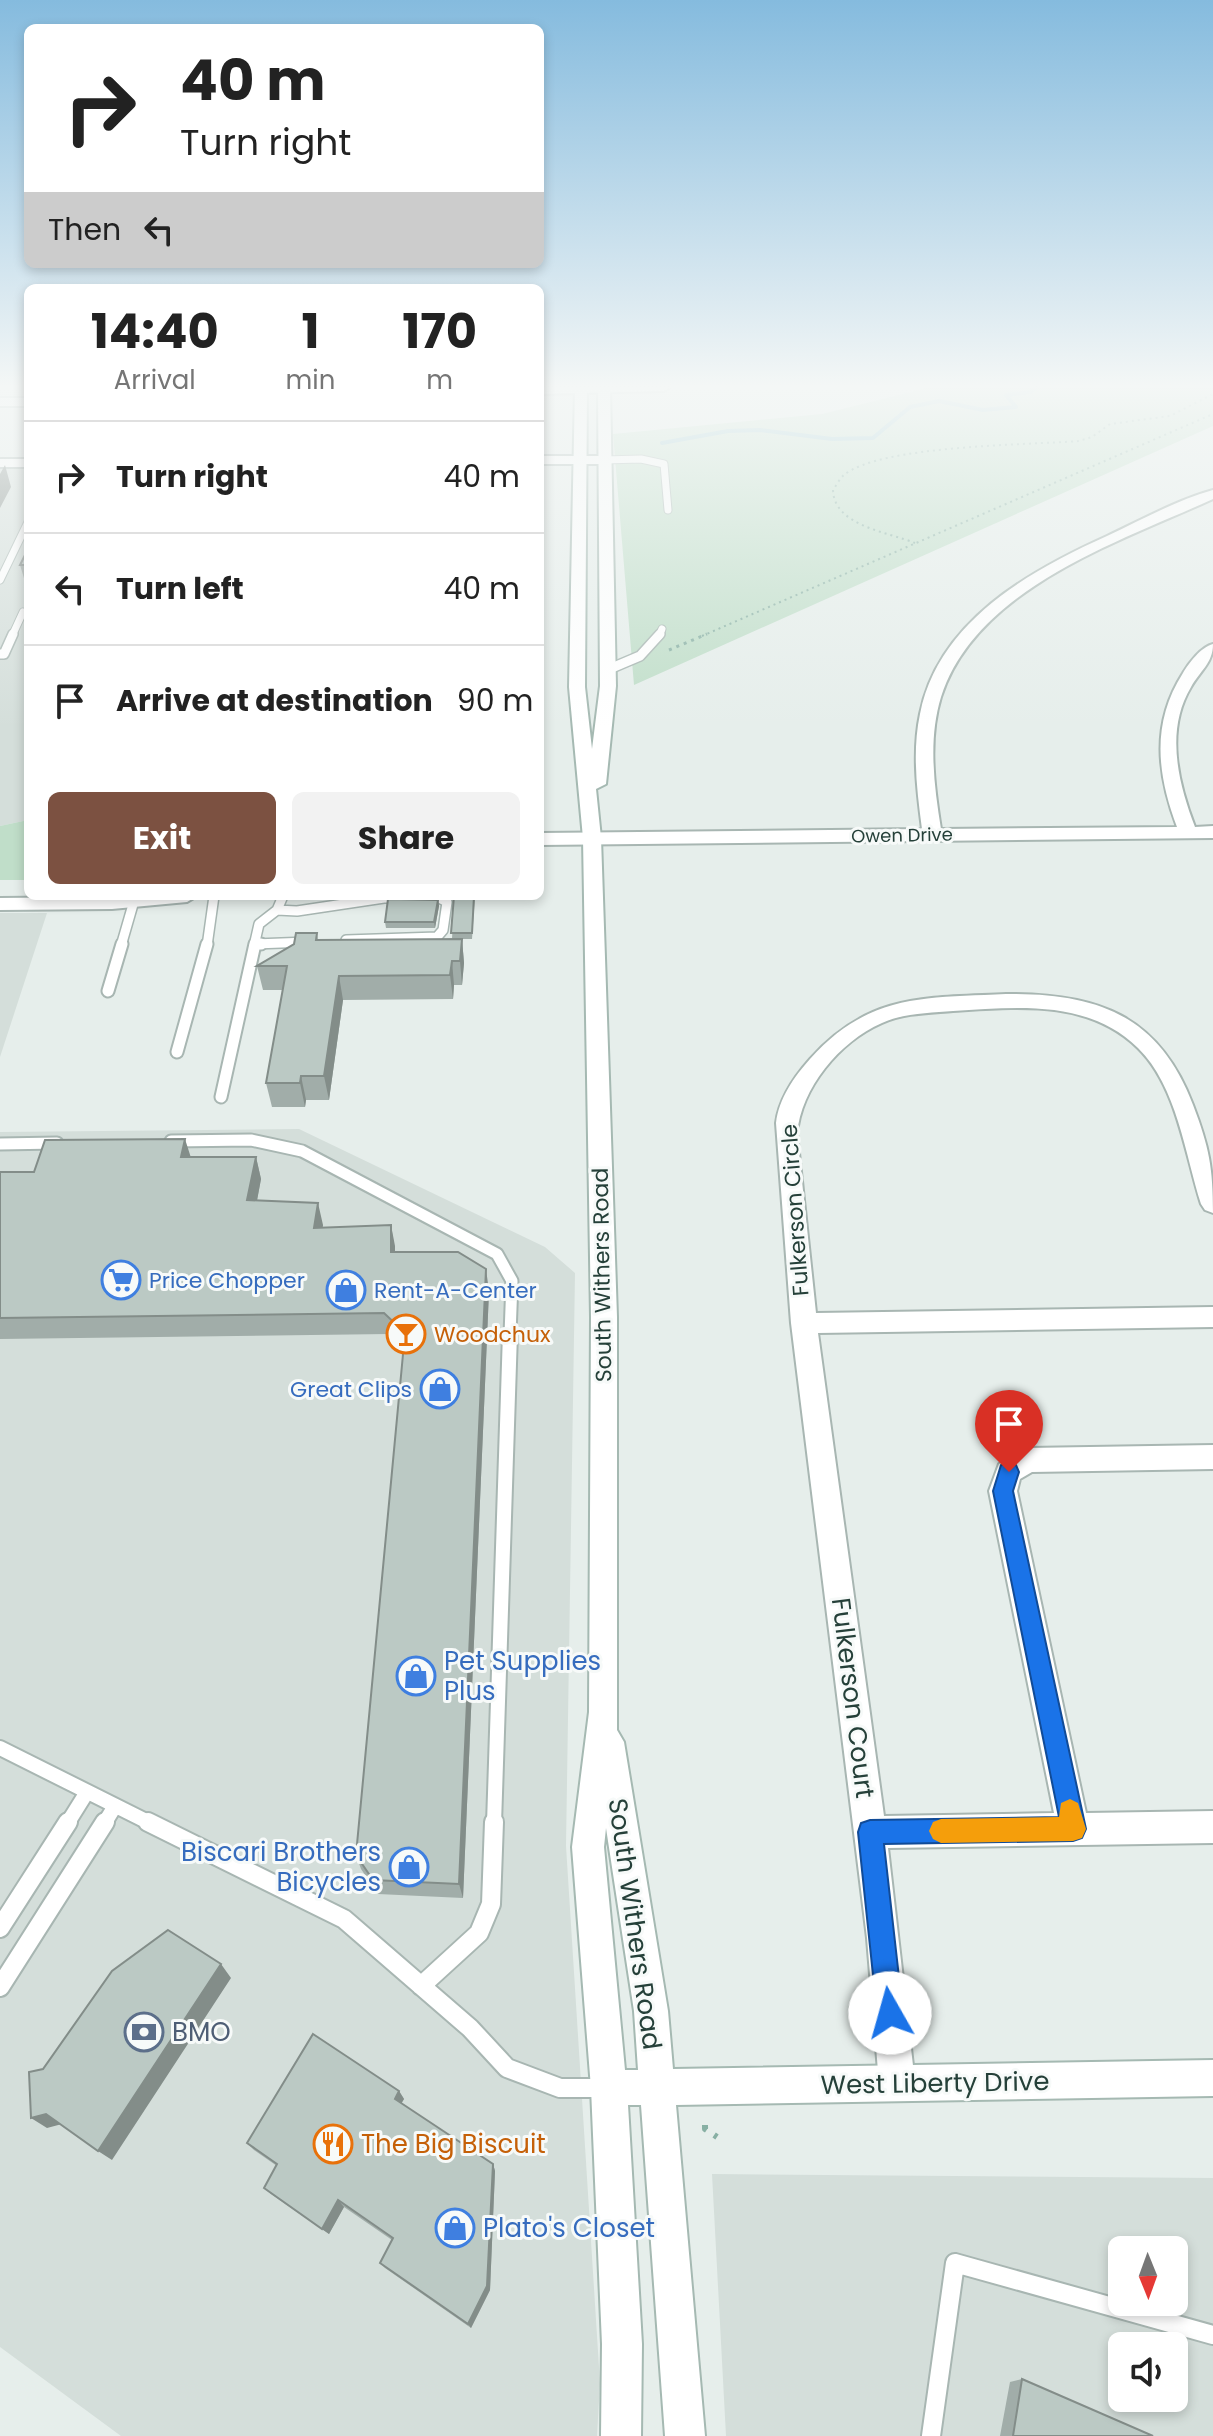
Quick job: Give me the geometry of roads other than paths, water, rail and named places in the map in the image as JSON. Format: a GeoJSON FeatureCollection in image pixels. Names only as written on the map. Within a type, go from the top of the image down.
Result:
{"type":"FeatureCollection","features":[{"type":"Feature","properties":{"kind":"street","name":"South Withers Road"},"geometry":{"type":"LineString","coordinates":[[579,501],[577,687],[592,838],[604,1317],[604,1712],[588,1847],[609,2088]]}},
{"type":"Feature","properties":{"kind":"street","name":"South Withers Road"},"geometry":{"type":"LineString","coordinates":[[592,838],[607,670],[605,501]]}},
{"type":"Feature","properties":{"kind":"street"},"geometry":{"type":"LineString","coordinates":[[932,835],[924,783],[928,714],[940,675],[966,634],[999,602],[1038,576],[1199,501]]}},
{"type":"Feature","properties":{"kind":"street"},"geometry":{"type":"LineString","coordinates":[[1188,832],[1169,777],[1167,731],[1184,684],[1213,649]]}},
{"type":"Feature","properties":{"kind":"street","name":"Owen Drive"},"geometry":{"type":"LineString","coordinates":[[544,839],[1213,832]]}},
{"type":"Feature","properties":{"kind":"street"},"geometry":{"type":"LineString","coordinates":[[0,904],[145,900]]}},
{"type":"Feature","properties":{"kind":"street","name":"Fulkerson Circle"},"geometry":{"type":"LineString","coordinates":[[821,1455],[804,1323],[786,1134],[790,1106],[825,1057],[863,1023],[891,1011],[1035,999],[1079,1006],[1120,1023],[1148,1045],[1174,1088],[1213,1204]]}},
{"type":"Feature","properties":{"kind":"street","name":"Fulkerson Circle"},"geometry":{"type":"LineString","coordinates":[[804,1323],[1213,1317]]}},
{"type":"Feature","properties":{"kind":"street","name":"Fulkerson Court"},"geometry":{"type":"LineString","coordinates":[[821,1455],[884,1938],[886,1995],[894,2032],[897,2083]]}},
{"type":"Feature","properties":{"kind":"street"},"geometry":{"type":"LineString","coordinates":[[1073,1829],[1003,1491],[1009,1472],[1028,1460],[1213,1457]]}},
{"type":"Feature","properties":{"kind":"street","name":"South Withers Road"},"geometry":{"type":"LineString","coordinates":[[604,1712],[651,2011],[657,2089]]}},
{"type":"Feature","properties":{"kind":"street"},"geometry":{"type":"LineString","coordinates":[[870,1832],[1213,1827]]}},
{"type":"Feature","properties":{"kind":"street","name":"West Liberty Drive"},"geometry":{"type":"LineString","coordinates":[[609,2088],[1213,2078]]}},
{"type":"Feature","properties":{"kind":"street"},"geometry":{"type":"LineString","coordinates":[[609,2088],[622,2344],[621,2436]]}},
{"type":"Feature","properties":{"kind":"street"},"geometry":{"type":"LineString","coordinates":[[657,2089],[685,2436]]}},
{"type":"Feature","properties":{"kind":"lane"},"geometry":{"type":"LineString","coordinates":[[668,501],[668,510]]}},
{"type":"Feature","properties":{"kind":"lane"},"geometry":{"type":"LineString","coordinates":[[0,580],[24,530]]}},
{"type":"Feature","properties":{"kind":"lane"},"geometry":{"type":"LineString","coordinates":[[0,654],[4,654],[23,612]]}},
{"type":"Feature","properties":{"kind":"lane"},"geometry":{"type":"LineString","coordinates":[[607,670],[644,654],[656,642],[662,629]]}},
{"type":"Feature","properties":{"kind":"lane"},"geometry":{"type":"LineString","coordinates":[[177,1052],[207,947],[213,900]]}},
{"type":"Feature","properties":{"kind":"lane"},"geometry":{"type":"LineString","coordinates":[[221,1097],[259,924],[277,910],[281,900]]}},
{"type":"Feature","properties":{"kind":"lane"},"geometry":{"type":"LineString","coordinates":[[277,910],[297,911],[371,900]]}},
{"type":"Feature","properties":{"kind":"lane"},"geometry":{"type":"LineString","coordinates":[[331,941],[437,937],[443,930],[447,902],[443,900]]}},
{"type":"Feature","properties":{"kind":"lane"},"geometry":{"type":"LineString","coordinates":[[108,991],[134,901]]}},
{"type":"Feature","properties":{"kind":"lane"},"geometry":{"type":"LineString","coordinates":[[255,944],[315,941]]}},
{"type":"Feature","properties":{"kind":"lane"},"geometry":{"type":"LineString","coordinates":[[157,1142],[251,1140],[302,1151],[497,1254],[512,1281],[491,1904],[479,1933],[421,1986]]}},
{"type":"Feature","properties":{"kind":"lane"},"geometry":{"type":"LineString","coordinates":[[0,1144],[79,1143]]}},
{"type":"Feature","properties":{"kind":"lane"},"geometry":{"type":"LineString","coordinates":[[0,1748],[344,1919],[470,2028],[507,2068],[560,2088],[609,2088]]}},
{"type":"Feature","properties":{"kind":"lane"},"geometry":{"type":"LineString","coordinates":[[0,1928],[87,1792]]}},
{"type":"Feature","properties":{"kind":"lane"},"geometry":{"type":"LineString","coordinates":[[0,1987],[115,1806]]}},
{"type":"Feature","properties":{"kind":"lane"},"geometry":{"type":"LineString","coordinates":[[931,2436],[955,2263],[1213,2335]]}},
{"type":"Feature","properties":{"kind":"place","name":"Price Chopper"},"geometry":{"type":"Point","coordinates":[121,1280]}},
{"type":"Feature","properties":{"kind":"place","name":"Rent-A-Center"},"geometry":{"type":"Point","coordinates":[346,1290]}},
{"type":"Feature","properties":{"kind":"place","name":"Woodchux"},"geometry":{"type":"Point","coordinates":[406,1334]}},
{"type":"Feature","properties":{"kind":"place","name":"Great Clips"},"geometry":{"type":"Point","coordinates":[440,1389]}},
{"type":"Feature","properties":{"kind":"place","name":"Pet Supplies Plus"},"geometry":{"type":"Point","coordinates":[416,1676]}},
{"type":"Feature","properties":{"kind":"place","name":"Biscari Brothers Bicycles"},"geometry":{"type":"Point","coordinates":[409,1867]}},
{"type":"Feature","properties":{"kind":"place","name":"BMO"},"geometry":{"type":"Point","coordinates":[144,2032]}},
{"type":"Feature","properties":{"kind":"place","name":"The Big Biscuit"},"geometry":{"type":"Point","coordinates":[333,2144]}},
{"type":"Feature","properties":{"kind":"place","name":"Plato's Closet"},"geometry":{"type":"Point","coordinates":[455,2228]}}]}
